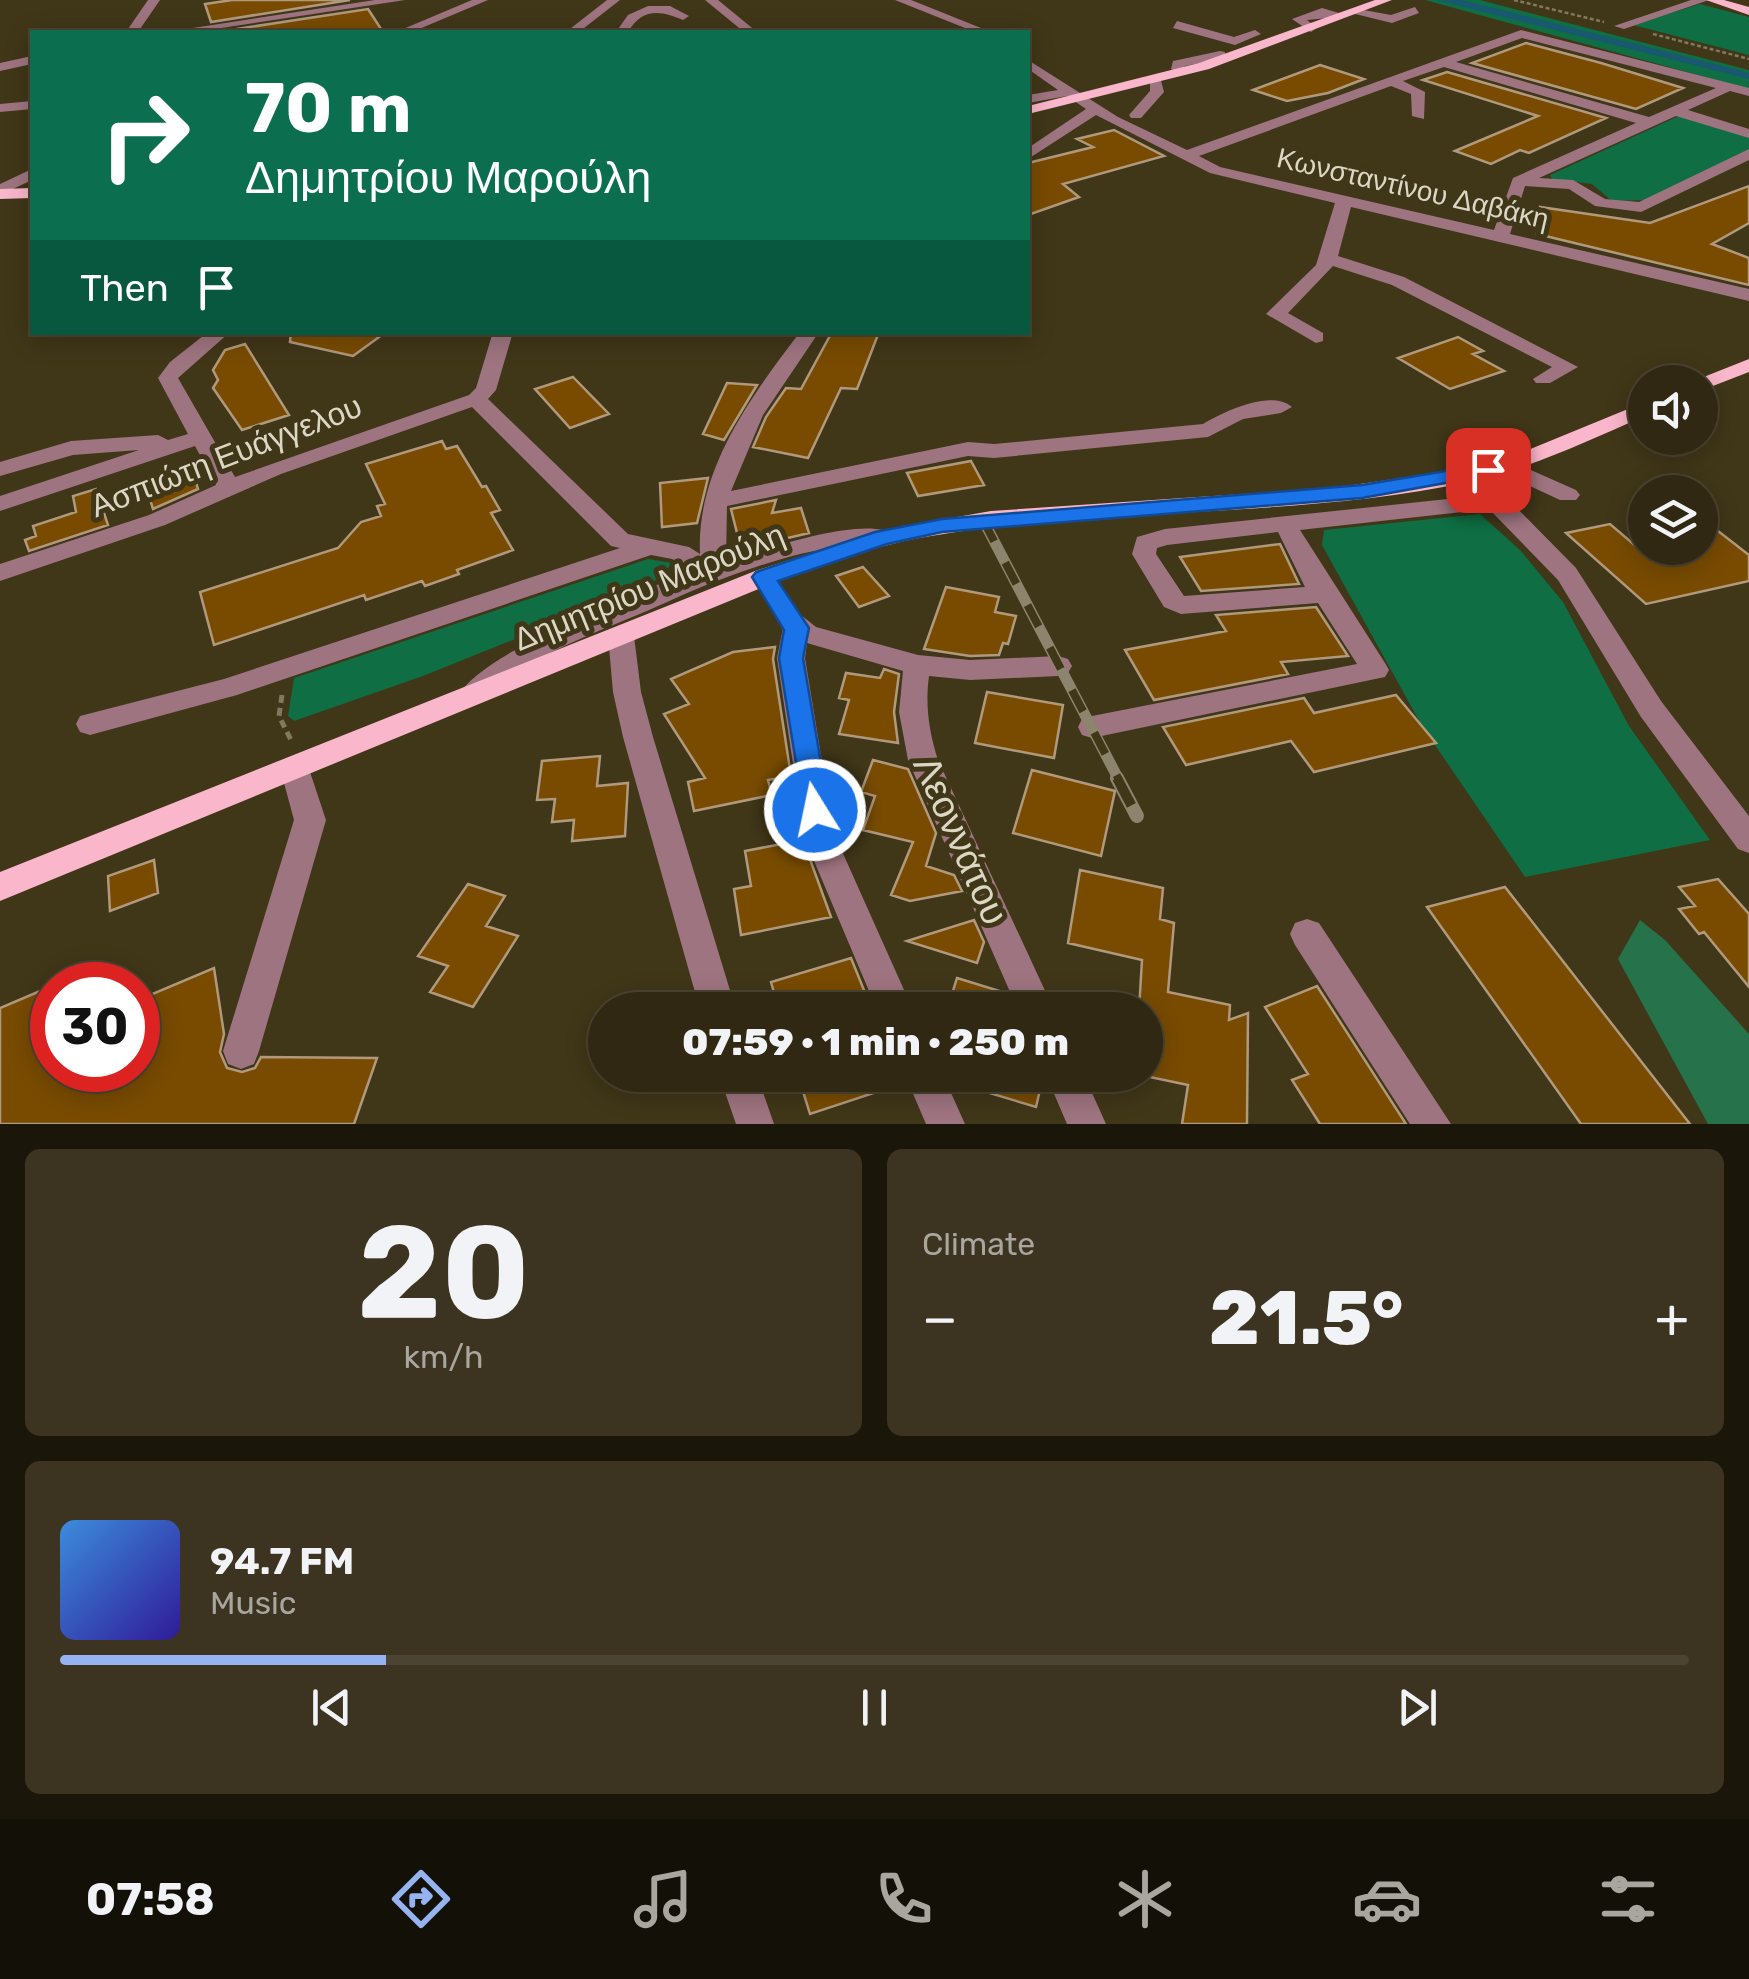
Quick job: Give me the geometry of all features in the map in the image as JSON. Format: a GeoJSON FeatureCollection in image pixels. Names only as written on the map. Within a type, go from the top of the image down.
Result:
{"type":"FeatureCollection","features":[{"type":"Feature","properties":{"kind":"main road"},"geometry":{"type":"LineString","coordinates":[[1712,0],[1749,12]]}},
{"type":"Feature","properties":{"kind":"main road"},"geometry":{"type":"LineString","coordinates":[[1030,108],[1155,80],[1249,51],[1351,9],[1380,2]]}},
{"type":"Feature","properties":{"kind":"main road"},"geometry":{"type":"LineString","coordinates":[[0,192],[30,194]]}},
{"type":"Feature","properties":{"kind":"main road"},"geometry":{"type":"LineString","coordinates":[[1718,378],[1749,365]]}},
{"type":"Feature","properties":{"kind":"main road","name":"Δημητρίου Μαρούλη"},"geometry":{"type":"LineString","coordinates":[[0,887],[764,577],[882,537],[983,520],[1344,493],[1468,474],[1504,465],[1628,415]]}},
{"type":"Feature","properties":{"kind":"street"},"geometry":{"type":"LineString","coordinates":[[133,30],[154,0]]}},
{"type":"Feature","properties":{"kind":"street"},"geometry":{"type":"LineString","coordinates":[[187,30],[399,0]]}},
{"type":"Feature","properties":{"kind":"street"},"geometry":{"type":"LineString","coordinates":[[407,30],[482,0]]}},
{"type":"Feature","properties":{"kind":"street"},"geometry":{"type":"LineString","coordinates":[[575,30],[614,0]]}},
{"type":"Feature","properties":{"kind":"street"},"geometry":{"type":"LineString","coordinates":[[711,0],[748,30]]}},
{"type":"Feature","properties":{"kind":"street"},"geometry":{"type":"LineString","coordinates":[[901,0],[979,30]]}},
{"type":"Feature","properties":{"kind":"street"},"geometry":{"type":"LineString","coordinates":[[1620,26],[1703,0]]}},
{"type":"Feature","properties":{"kind":"street"},"geometry":{"type":"LineString","coordinates":[[1380,2],[1431,16]]}},
{"type":"Feature","properties":{"kind":"street"},"geometry":{"type":"LineString","coordinates":[[414,6],[440,18]]}},
{"type":"Feature","properties":{"kind":"street"},"geometry":{"type":"LineString","coordinates":[[623,30],[628,20],[643,10],[670,9],[683,16]]}},
{"type":"Feature","properties":{"kind":"street"},"geometry":{"type":"LineString","coordinates":[[1351,9],[1392,19],[1414,11]]}},
{"type":"Feature","properties":{"kind":"street"},"geometry":{"type":"LineString","coordinates":[[1177,24],[1235,41],[1249,51]]}},
{"type":"Feature","properties":{"kind":"street"},"geometry":{"type":"LineString","coordinates":[[1235,41],[1255,27],[1284,38]]}},
{"type":"Feature","properties":{"kind":"street"},"geometry":{"type":"LineString","coordinates":[[1184,157],[1524,34],[1749,92]]}},
{"type":"Feature","properties":{"kind":"street"},"geometry":{"type":"LineString","coordinates":[[1178,69],[1178,64],[1220,55]]}},
{"type":"Feature","properties":{"kind":"street"},"geometry":{"type":"LineString","coordinates":[[0,67],[30,60]]}},
{"type":"Feature","properties":{"kind":"street"},"geometry":{"type":"LineString","coordinates":[[1442,62],[1649,122]]}},
{"type":"Feature","properties":{"kind":"street"},"geometry":{"type":"LineString","coordinates":[[1030,66],[1078,96]]}},
{"type":"Feature","properties":{"kind":"street"},"geometry":{"type":"LineString","coordinates":[[1030,66],[1078,96]]}},
{"type":"Feature","properties":{"kind":"street"},"geometry":{"type":"LineString","coordinates":[[1136,115],[1144,102],[1158,92],[1155,80]]}},
{"type":"Feature","properties":{"kind":"street"},"geometry":{"type":"LineString","coordinates":[[1390,81],[1418,92],[1418,116]]}},
{"type":"Feature","properties":{"kind":"street"},"geometry":{"type":"LineString","coordinates":[[1501,236],[1520,181],[1728,87]]}},
{"type":"Feature","properties":{"kind":"street"},"geometry":{"type":"LineString","coordinates":[[1030,88],[1078,96]]}},
{"type":"Feature","properties":{"kind":"street"},"geometry":{"type":"LineString","coordinates":[[1030,99],[1078,96]]}},
{"type":"Feature","properties":{"kind":"street"},"geometry":{"type":"LineString","coordinates":[[1030,153],[1078,96]]}},
{"type":"Feature","properties":{"kind":"street","name":"Κωνσταντίνου Δαβάκη"},"geometry":{"type":"LineString","coordinates":[[1078,96],[1184,157],[1230,174],[1749,295]]}},
{"type":"Feature","properties":{"kind":"street"},"geometry":{"type":"LineString","coordinates":[[0,108],[30,105]]}},
{"type":"Feature","properties":{"kind":"street"},"geometry":{"type":"LineString","coordinates":[[1675,111],[1749,134]]}},
{"type":"Feature","properties":{"kind":"street"},"geometry":{"type":"LineString","coordinates":[[1520,181],[1573,186],[1601,203],[1640,207],[1749,154]]}},
{"type":"Feature","properties":{"kind":"street"},"geometry":{"type":"LineString","coordinates":[[0,192],[30,175]]}},
{"type":"Feature","properties":{"kind":"street"},"geometry":{"type":"LineString","coordinates":[[1316,337],[1276,314],[1322,274],[1330,260],[1344,199]]}},
{"type":"Feature","properties":{"kind":"street"},"geometry":{"type":"LineString","coordinates":[[1330,260],[1398,281],[1568,367],[1543,378]]}},
{"type":"Feature","properties":{"kind":"street"},"geometry":{"type":"LineString","coordinates":[[216,335],[169,374],[170,388],[230,489]]}},
{"type":"Feature","properties":{"kind":"street"},"geometry":{"type":"LineString","coordinates":[[503,335],[485,392],[476,399],[617,537],[680,553],[714,572]]}},
{"type":"Feature","properties":{"kind":"street"},"geometry":{"type":"LineString","coordinates":[[714,572],[709,533],[714,502],[737,442],[808,335]]}},
{"type":"Feature","properties":{"kind":"street","name":"Ασπιώτη Ευάγγελου"},"geometry":{"type":"LineString","coordinates":[[0,573],[157,520],[310,456],[476,399]]}},
{"type":"Feature","properties":{"kind":"street"},"geometry":{"type":"LineString","coordinates":[[714,502],[968,449],[994,451],[1208,430],[1237,413],[1281,407]]}},
{"type":"Feature","properties":{"kind":"street"},"geometry":{"type":"LineString","coordinates":[[0,504],[200,437]]}},
{"type":"Feature","properties":{"kind":"street"},"geometry":{"type":"LineString","coordinates":[[0,469],[71,448],[157,442],[172,447]]}},
{"type":"Feature","properties":{"kind":"street"},"geometry":{"type":"LineString","coordinates":[[1504,465],[1568,495]]}},
{"type":"Feature","properties":{"kind":"street"},"geometry":{"type":"LineString","coordinates":[[1468,474],[1573,582],[1659,721],[1749,840]]}},
{"type":"Feature","properties":{"kind":"street"},"geometry":{"type":"LineString","coordinates":[[1320,586],[1313,596],[1181,605],[1173,601],[1144,554],[1146,542],[1497,501]]}},
{"type":"Feature","properties":{"kind":"street"},"geometry":{"type":"LineString","coordinates":[[1092,727],[1375,670],[1286,526]]}},
{"type":"Feature","properties":{"kind":"street"},"geometry":{"type":"LineString","coordinates":[[471,697],[480,684],[510,663],[714,572],[835,539],[882,537]]}},
{"type":"Feature","properties":{"kind":"street"},"geometry":{"type":"LineString","coordinates":[[90,724],[286,669],[652,546]]}},
{"type":"Feature","properties":{"kind":"street"},"geometry":{"type":"LineString","coordinates":[[764,577],[786,617],[796,628],[820,640],[918,665],[990,670],[1058,666]]}},
{"type":"Feature","properties":{"kind":"street"},"geometry":{"type":"LineString","coordinates":[[796,628],[790,646],[820,832],[888,992]]}},
{"type":"Feature","properties":{"kind":"street"},"geometry":{"type":"LineString","coordinates":[[621,636],[627,692],[638,737],[713,992]]}},
{"type":"Feature","properties":{"kind":"street","name":"Λεοννάτου"},"geometry":{"type":"LineString","coordinates":[[918,665],[912,698],[915,734],[923,760],[1028,992]]}},
{"type":"Feature","properties":{"kind":"street"},"geometry":{"type":"LineString","coordinates":[[241,1051],[310,820],[295,768]]}},
{"type":"Feature","properties":{"kind":"street"},"geometry":{"type":"LineString","coordinates":[[1307,934],[1432,1124]]}},
{"type":"Feature","properties":{"kind":"street"},"geometry":{"type":"LineString","coordinates":[[744,1092],[755,1124]]}},
{"type":"Feature","properties":{"kind":"street"},"geometry":{"type":"LineString","coordinates":[[932,1092],[946,1124]]}},
{"type":"Feature","properties":{"kind":"street"},"geometry":{"type":"LineString","coordinates":[[1073,1092],[1087,1124]]}},
{"type":"Feature","properties":{"kind":"path"},"geometry":{"type":"LineString","coordinates":[[286,669],[279,716],[290,732],[295,768]]}},
{"type":"Feature","properties":{"kind":"green space"},"geometry":{"type":"Polygon","coordinates":[[[1425,0],[1480,0],[1749,70],[1749,89],[1425,0]]]}},
{"type":"Feature","properties":{"kind":"green space"},"geometry":{"type":"Polygon","coordinates":[[[1700,4],[1749,17],[1749,55],[1633,25],[1700,4]]]}},
{"type":"Feature","properties":{"kind":"green space"},"geometry":{"type":"Polygon","coordinates":[[[1681,115],[1749,137],[1749,149],[1649,200],[1612,201],[1592,184],[1552,179],[1550,175],[1681,115]]]}},
{"type":"Feature","properties":{"kind":"green space"},"geometry":{"type":"Polygon","coordinates":[[[1480,514],[1521,551],[1563,602],[1629,726],[1710,840],[1525,877],[1422,726],[1322,545],[1324,530],[1480,514]]]}},
{"type":"Feature","properties":{"kind":"green space"},"geometry":{"type":"Polygon","coordinates":[[[648,559],[672,563],[661,577],[640,589],[423,676],[294,721],[288,716],[294,678],[648,559]]]}},
{"type":"Feature","properties":{"kind":"green space"},"geometry":{"type":"Polygon","coordinates":[[[1640,920],[1665,940],[1749,1034],[1749,1124],[1708,1124],[1618,959],[1640,920]]]}},
{"type":"Feature","properties":{"kind":"water"},"geometry":{"type":"Polygon","coordinates":[[[1437,0],[1461,0],[1494,8],[1749,73],[1749,79],[1437,0]]]}},
{"type":"Feature","properties":{"kind":"building"},"geometry":{"type":"Polygon","coordinates":[[[232,0],[350,0],[211,22],[205,4],[232,0]]]}},
{"type":"Feature","properties":{"kind":"building"},"geometry":{"type":"Polygon","coordinates":[[[368,9],[382,30],[230,30],[368,9]]]}},
{"type":"Feature","properties":{"kind":"building"},"geometry":{"type":"Polygon","coordinates":[[[1526,43],[1683,88],[1636,109],[1472,63],[1526,43]]]}},
{"type":"Feature","properties":{"kind":"building"},"geometry":{"type":"Polygon","coordinates":[[[1320,65],[1364,79],[1328,93],[1287,101],[1253,90],[1320,65]]]}},
{"type":"Feature","properties":{"kind":"building"},"geometry":{"type":"Polygon","coordinates":[[[1447,72],[1606,118],[1529,153],[1520,150],[1491,164],[1455,151],[1538,116],[1423,80],[1447,72]]]}},
{"type":"Feature","properties":{"kind":"building"},"geometry":{"type":"Polygon","coordinates":[[[1114,130],[1164,156],[1063,184],[1079,197],[1030,214],[1030,163],[1093,147],[1077,139],[1114,130]]]}},
{"type":"Feature","properties":{"kind":"building"},"geometry":{"type":"Polygon","coordinates":[[[1749,186],[1749,223],[1712,244],[1749,258],[1749,285],[1537,234],[1540,207],[1650,223],[1749,186]]]}},
{"type":"Feature","properties":{"kind":"building"},"geometry":{"type":"Polygon","coordinates":[[[291,335],[382,335],[353,356],[290,342],[291,335]]]}},
{"type":"Feature","properties":{"kind":"building"},"geometry":{"type":"Polygon","coordinates":[[[830,335],[878,335],[857,389],[841,388],[808,458],[753,447],[766,417],[786,388],[801,389],[830,335]]]}},
{"type":"Feature","properties":{"kind":"building"},"geometry":{"type":"Polygon","coordinates":[[[1458,337],[1483,351],[1473,354],[1504,371],[1450,389],[1398,358],[1458,337]]]}},
{"type":"Feature","properties":{"kind":"building"},"geometry":{"type":"Polygon","coordinates":[[[245,344],[289,415],[242,430],[213,388],[218,380],[213,370],[225,350],[245,344]]]}},
{"type":"Feature","properties":{"kind":"building"},"geometry":{"type":"Polygon","coordinates":[[[573,377],[609,414],[570,428],[535,389],[573,377]]]}},
{"type":"Feature","properties":{"kind":"building"},"geometry":{"type":"Polygon","coordinates":[[[727,383],[757,385],[724,440],[703,434],[727,383]]]}},
{"type":"Feature","properties":{"kind":"building"},"geometry":{"type":"Polygon","coordinates":[[[442,441],[446,449],[457,446],[482,487],[486,486],[500,510],[491,513],[513,550],[425,586],[422,581],[366,600],[364,595],[214,645],[200,592],[338,548],[361,522],[381,516],[377,506],[385,504],[366,464],[442,441]]]}},
{"type":"Feature","properties":{"kind":"building"},"geometry":{"type":"Polygon","coordinates":[[[971,461],[984,485],[918,496],[907,473],[971,461]]]}},
{"type":"Feature","properties":{"kind":"building"},"geometry":{"type":"Polygon","coordinates":[[[192,469],[198,489],[153,509],[145,483],[192,469]]]}},
{"type":"Feature","properties":{"kind":"building"},"geometry":{"type":"Polygon","coordinates":[[[708,478],[697,523],[662,527],[660,483],[708,478]]]}},
{"type":"Feature","properties":{"kind":"building"},"geometry":{"type":"Polygon","coordinates":[[[96,489],[108,525],[29,551],[25,540],[36,536],[33,526],[76,512],[73,496],[96,489]]]}},
{"type":"Feature","properties":{"kind":"building"},"geometry":{"type":"Polygon","coordinates":[[[776,500],[772,513],[801,508],[809,533],[741,549],[731,509],[776,500]]]}},
{"type":"Feature","properties":{"kind":"building"},"geometry":{"type":"Polygon","coordinates":[[[1610,524],[1628,539],[1628,565],[1718,565],[1718,531],[1749,555],[1749,581],[1646,604],[1566,533],[1610,524]]]}},
{"type":"Feature","properties":{"kind":"building"},"geometry":{"type":"Polygon","coordinates":[[[1280,544],[1299,584],[1201,591],[1180,557],[1280,544]]]}},
{"type":"Feature","properties":{"kind":"building"},"geometry":{"type":"Polygon","coordinates":[[[863,567],[889,596],[859,607],[836,576],[863,567]]]}},
{"type":"Feature","properties":{"kind":"building"},"geometry":{"type":"Polygon","coordinates":[[[946,587],[999,597],[995,612],[1016,616],[1008,644],[1003,643],[999,655],[970,656],[924,649],[946,587]]]}},
{"type":"Feature","properties":{"kind":"building"},"geometry":{"type":"Polygon","coordinates":[[[1316,607],[1348,656],[1281,662],[1288,674],[1154,700],[1125,650],[1226,631],[1216,615],[1316,607]]]}},
{"type":"Feature","properties":{"kind":"building"},"geometry":{"type":"Polygon","coordinates":[[[775,647],[773,659],[791,776],[768,780],[772,795],[694,811],[688,782],[705,778],[664,714],[689,704],[671,679],[733,652],[775,647]]]}},
{"type":"Feature","properties":{"kind":"building"},"geometry":{"type":"Polygon","coordinates":[[[884,669],[899,674],[894,712],[898,743],[839,734],[849,700],[839,698],[846,673],[880,678],[884,669]]]}},
{"type":"Feature","properties":{"kind":"building"},"geometry":{"type":"Polygon","coordinates":[[[987,692],[1063,705],[1054,758],[975,743],[987,692]]]}},
{"type":"Feature","properties":{"kind":"building"},"geometry":{"type":"Polygon","coordinates":[[[1396,695],[1436,743],[1314,772],[1291,741],[1186,765],[1163,727],[1304,698],[1314,713],[1396,695]]]}},
{"type":"Feature","properties":{"kind":"building"},"geometry":{"type":"Polygon","coordinates":[[[600,756],[597,786],[628,783],[625,836],[572,841],[574,820],[552,822],[555,799],[537,800],[542,761],[600,756]]]}},
{"type":"Feature","properties":{"kind":"building"},"geometry":{"type":"Polygon","coordinates":[[[873,760],[908,769],[936,833],[926,866],[954,875],[962,891],[910,901],[891,895],[913,842],[863,830],[875,796],[861,792],[873,760]]]}},
{"type":"Feature","properties":{"kind":"building"},"geometry":{"type":"Polygon","coordinates":[[[1032,770],[1115,791],[1101,856],[1013,833],[1032,770]]]}},
{"type":"Feature","properties":{"kind":"building"},"geometry":{"type":"Polygon","coordinates":[[[803,840],[831,917],[741,935],[734,889],[751,886],[745,851],[803,840]]]}},
{"type":"Feature","properties":{"kind":"building"},"geometry":{"type":"Polygon","coordinates":[[[154,860],[158,893],[110,911],[108,876],[154,860]]]}},
{"type":"Feature","properties":{"kind":"building"},"geometry":{"type":"Polygon","coordinates":[[[1080,870],[1163,888],[1160,919],[1174,923],[1168,992],[1230,1005],[1229,1020],[1248,1013],[1247,1124],[1182,1124],[1188,1085],[1163,1080],[1163,992],[1140,992],[1142,960],[1068,943],[1080,870]]]}},
{"type":"Feature","properties":{"kind":"building"},"geometry":{"type":"Polygon","coordinates":[[[1718,879],[1749,914],[1749,987],[1704,932],[1699,934],[1679,909],[1695,906],[1679,887],[1718,879]]]}},
{"type":"Feature","properties":{"kind":"building"},"geometry":{"type":"Polygon","coordinates":[[[468,884],[505,896],[486,926],[518,936],[473,1007],[430,992],[448,966],[418,956],[468,884]]]}},
{"type":"Feature","properties":{"kind":"building"},"geometry":{"type":"Polygon","coordinates":[[[1505,887],[1690,1124],[1581,1124],[1427,907],[1505,887]]]}},
{"type":"Feature","properties":{"kind":"building"},"geometry":{"type":"Polygon","coordinates":[[[974,920],[984,942],[977,963],[907,941],[974,920]]]}},
{"type":"Feature","properties":{"kind":"building"},"geometry":{"type":"Polygon","coordinates":[[[851,958],[865,992],[774,992],[771,982],[851,958]]]}},
{"type":"Feature","properties":{"kind":"building"},"geometry":{"type":"Polygon","coordinates":[[[214,968],[224,1034],[220,1052],[227,1068],[242,1072],[255,1068],[261,1057],[377,1058],[354,1124],[0,1124],[0,1008],[30,995],[30,1092],[160,1092],[160,991],[214,968]]]}},
{"type":"Feature","properties":{"kind":"building"},"geometry":{"type":"Polygon","coordinates":[[[957,978],[1003,992],[953,992],[957,978]]]}},
{"type":"Feature","properties":{"kind":"building"},"geometry":{"type":"Polygon","coordinates":[[[1317,986],[1406,1124],[1320,1124],[1292,1080],[1308,1074],[1265,1007],[1317,986]]]}},
{"type":"Feature","properties":{"kind":"building"},"geometry":{"type":"Polygon","coordinates":[[[803,1092],[877,1092],[810,1114],[803,1092]]]}},
{"type":"Feature","properties":{"kind":"building"},"geometry":{"type":"Polygon","coordinates":[[[986,1092],[1040,1092],[1036,1107],[986,1092]]]}},
{"type":"Feature","properties":{"kind":"railway"},"geometry":{"type":"LineString","coordinates":[[983,520],[1119,780]]}},
{"type":"Feature","properties":{"kind":"railway"},"geometry":{"type":"LineString","coordinates":[[1117,778],[1137,816]]}},
{"type":"Feature","properties":{"kind":"route"},"geometry":{"type":"LineString","coordinates":[[815,810],[791,658],[796,628],[764,577],[882,537],[942,526],[1362,491],[1488,470]]}}]}
